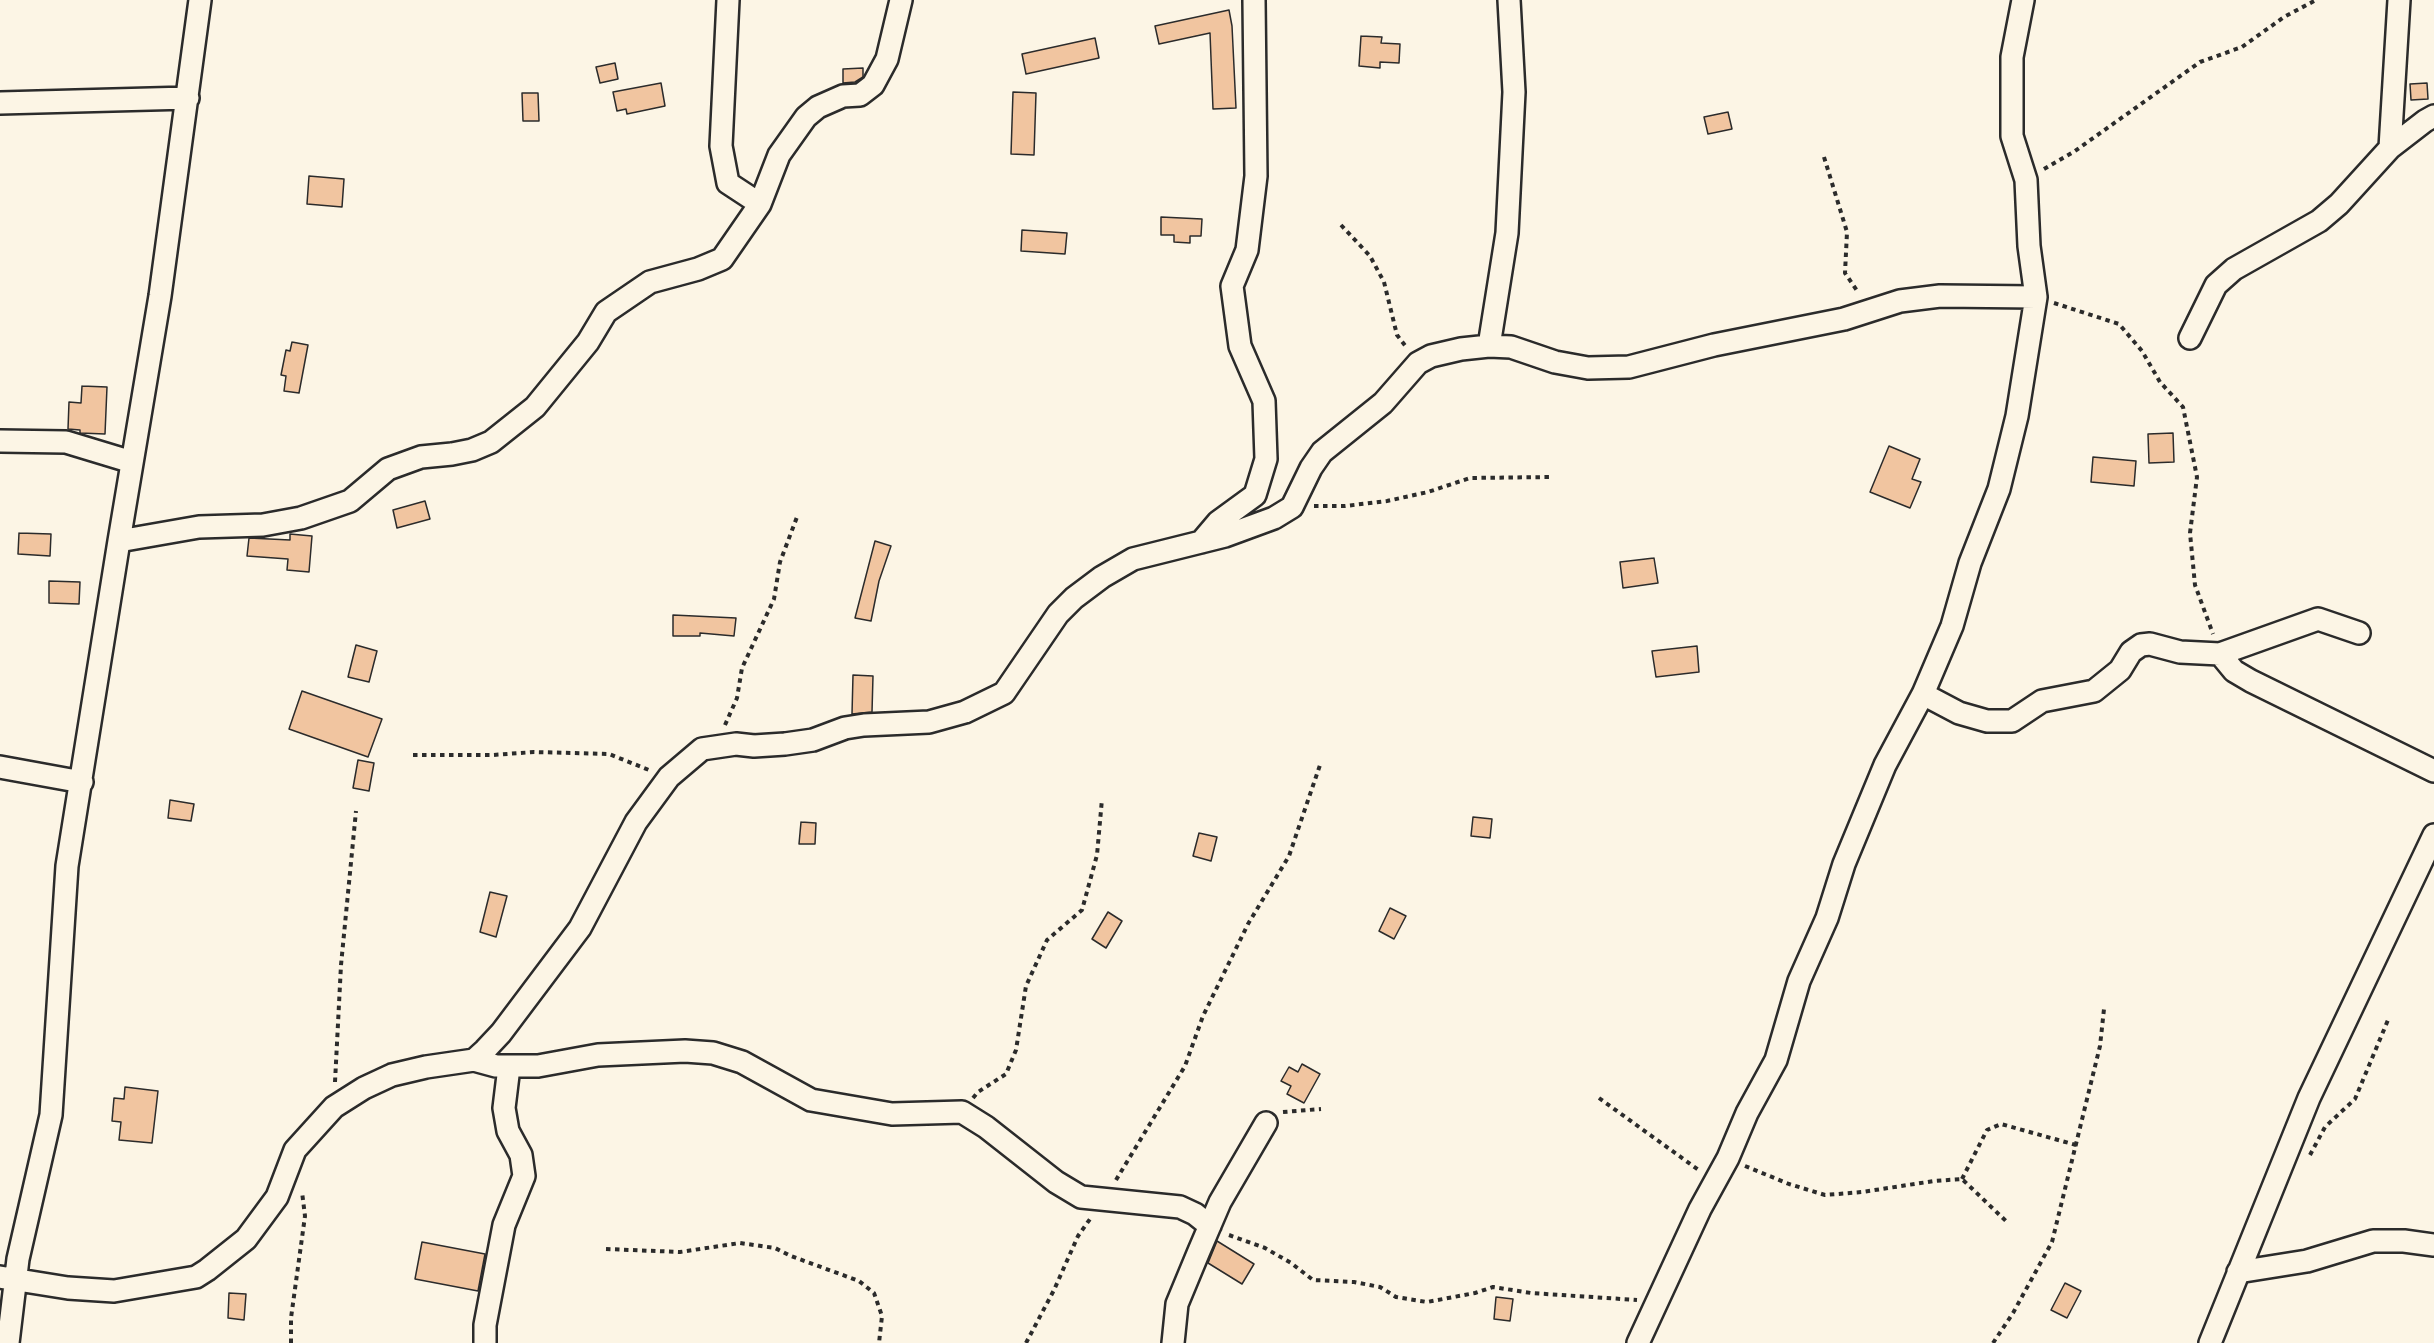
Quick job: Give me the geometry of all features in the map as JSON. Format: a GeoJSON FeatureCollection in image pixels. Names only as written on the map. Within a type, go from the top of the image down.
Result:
{"type":"FeatureCollection","features":[{"type":"Feature","properties":{"kind":"street"},"geometry":{"type":"LineString","coordinates":[[8,1343],[7,1278],[51,1115],[67,866],[118,541],[160,296],[200,0]]}},
{"type":"Feature","properties":{"kind":"street"},"geometry":{"type":"LineString","coordinates":[[728,0],[721,146],[728,183],[760,204]]}},
{"type":"Feature","properties":{"kind":"street"},"geometry":{"type":"LineString","coordinates":[[118,541],[199,527],[263,525],[301,518],[350,501],[388,470],[421,457],[472,450],[491,442],[535,407],[588,342],[606,312],[650,282],[698,269],[722,259],[760,204],[779,155],[806,117],[818,106],[843,96],[860,95],[873,85],[887,59],[901,0]]}},
{"type":"Feature","properties":{"kind":"street"},"geometry":{"type":"LineString","coordinates":[[1201,542],[1218,522],[1255,495],[1266,459],[1264,401],[1240,346],[1232,286],[1247,250],[1256,176],[1254,0]]}},
{"type":"Feature","properties":{"kind":"street"},"geometry":{"type":"LineString","coordinates":[[1489,346],[1507,233],[1514,92],[1509,0]]}},
{"type":"Feature","properties":{"kind":"street"},"geometry":{"type":"LineString","coordinates":[[1638,1343],[1656,1301],[1728,1158],[1747,1113],[1776,1060],[1799,981],[1827,918],[1841,872],[1885,765],[1923,694],[1952,626],[1970,563],[1999,489],[2017,416],[2036,297],[2029,246],[2026,180],[2012,136],[2013,57],[2023,0]]}},
{"type":"Feature","properties":{"kind":"street"},"geometry":{"type":"LineString","coordinates":[[2391,148],[2399,0]]}},
{"type":"Feature","properties":{"kind":"street"},"geometry":{"type":"LineString","coordinates":[[0,103],[188,98]]}},
{"type":"Feature","properties":{"kind":"street"},"geometry":{"type":"LineString","coordinates":[[2190,338],[2216,285],[2234,269],[2319,221],[2339,204],[2391,148],[2434,116]]}},
{"type":"Feature","properties":{"kind":"street"},"geometry":{"type":"LineString","coordinates":[[474,1060],[501,1033],[580,928],[636,822],[669,777],[702,749],[717,745],[813,741],[845,728],[929,722],[965,712],[1004,693],[1058,614],[1074,598],[1102,577],[1133,560],[1225,536],[1274,518],[1292,507],[1311,468],[1322,452],[1383,403],[1418,363],[1438,353],[1489,346],[1511,347],[1555,362],[1588,368],[1629,367],[1714,345],[1844,319],[1900,301],[1940,296],[2036,297]]}},
{"type":"Feature","properties":{"kind":"street"},"geometry":{"type":"LineString","coordinates":[[0,441],[66,442],[132,462]]}},
{"type":"Feature","properties":{"kind":"street"},"geometry":{"type":"LineString","coordinates":[[1923,694],[1959,713],[1987,721],[2012,721],[2042,701],[2094,690],[2120,670],[2131,652],[2141,645],[2150,644],[2180,652],[2220,654],[2318,619],[2360,633]]}},
{"type":"Feature","properties":{"kind":"street"},"geometry":{"type":"LineString","coordinates":[[2220,654],[2234,671],[2251,681],[2434,771]]}},
{"type":"Feature","properties":{"kind":"street"},"geometry":{"type":"LineString","coordinates":[[0,767],[82,782]]}},
{"type":"Feature","properties":{"kind":"street"},"geometry":{"type":"LineString","coordinates":[[2210,1343],[2309,1098],[2434,835]]}},
{"type":"Feature","properties":{"kind":"street"},"geometry":{"type":"LineString","coordinates":[[7,1278],[68,1288],[114,1291],[196,1277],[246,1239],[277,1197],[295,1150],[334,1107],[364,1088],[392,1076],[426,1067],[474,1060],[509,1067],[538,1066],[598,1055],[685,1051],[713,1053],[742,1062],[812,1100],[892,1114],[962,1112],[987,1127],[1056,1182],[1081,1197],[1180,1207],[1195,1214],[1210,1226]]}},
{"type":"Feature","properties":{"kind":"street"},"geometry":{"type":"LineString","coordinates":[[485,1343],[485,1325],[504,1225],[521,1189],[524,1176],[521,1155],[508,1131],[504,1108],[509,1067]]}},
{"type":"Feature","properties":{"kind":"street"},"geometry":{"type":"LineString","coordinates":[[1173,1343],[1177,1305],[1220,1202],[1266,1123]]}},
{"type":"Feature","properties":{"kind":"street"},"geometry":{"type":"LineString","coordinates":[[2238,1272],[2307,1261],[2373,1241],[2404,1241],[2434,1245]]}},
{"type":"Feature","properties":{"kind":"path"},"geometry":{"type":"LineString","coordinates":[[2026,180],[2075,151],[2199,62],[2242,47],[2284,17],[2316,0]]}},
{"type":"Feature","properties":{"kind":"path"},"geometry":{"type":"LineString","coordinates":[[1824,157],[1847,232],[1845,273],[1871,311]]}},
{"type":"Feature","properties":{"kind":"path"},"geometry":{"type":"LineString","coordinates":[[1341,225],[1370,256],[1383,282],[1397,335],[1418,363]]}},
{"type":"Feature","properties":{"kind":"path"},"geometry":{"type":"LineString","coordinates":[[2036,297],[2119,324],[2142,351],[2160,382],[2183,407],[2198,477],[2190,533],[2195,585],[2220,654]]}},
{"type":"Feature","properties":{"kind":"path"},"geometry":{"type":"LineString","coordinates":[[1292,507],[1345,506],[1388,501],[1428,492],[1470,478],[1550,477]]}},
{"type":"Feature","properties":{"kind":"path"},"geometry":{"type":"LineString","coordinates":[[717,745],[737,699],[742,668],[774,599],[780,562],[797,517]]}},
{"type":"Feature","properties":{"kind":"path"},"geometry":{"type":"LineString","coordinates":[[413,755],[493,755],[534,752],[609,754],[669,777]]}},
{"type":"Feature","properties":{"kind":"path"},"geometry":{"type":"LineString","coordinates":[[1026,1343],[1054,1290],[1078,1236],[1103,1201],[1185,1066],[1203,1016],[1243,934],[1289,856],[1320,765]]}},
{"type":"Feature","properties":{"kind":"path"},"geometry":{"type":"LineString","coordinates":[[962,1112],[978,1092],[1006,1074],[1016,1050],[1026,986],[1047,940],[1082,910],[1097,855],[1102,799]]}},
{"type":"Feature","properties":{"kind":"path"},"geometry":{"type":"LineString","coordinates":[[334,1107],[341,965],[356,811]]}},
{"type":"Feature","properties":{"kind":"path"},"geometry":{"type":"LineString","coordinates":[[1993,1343],[2052,1242],[2100,1046],[2104,1009]]}},
{"type":"Feature","properties":{"kind":"path"},"geometry":{"type":"LineString","coordinates":[[2305,1165],[2325,1127],[2355,1099],[2388,1020]]}},
{"type":"Feature","properties":{"kind":"path"},"geometry":{"type":"LineString","coordinates":[[1599,1098],[1685,1158],[1714,1183]]}},
{"type":"Feature","properties":{"kind":"path"},"geometry":{"type":"LineString","coordinates":[[1266,1123],[1273,1113],[1321,1109]]}},
{"type":"Feature","properties":{"kind":"path"},"geometry":{"type":"LineString","coordinates":[[1962,1179],[1987,1130],[2001,1124],[2076,1145]]}},
{"type":"Feature","properties":{"kind":"path"},"geometry":{"type":"LineString","coordinates":[[1728,1158],[1789,1184],[1825,1195],[1962,1179],[2007,1222]]}},
{"type":"Feature","properties":{"kind":"path"},"geometry":{"type":"LineString","coordinates":[[291,1343],[291,1318],[305,1216],[300,1183]]}},
{"type":"Feature","properties":{"kind":"path"},"geometry":{"type":"LineString","coordinates":[[1210,1226],[1264,1248],[1313,1280],[1354,1282],[1380,1287],[1396,1297],[1426,1302],[1475,1293],[1493,1287],[1540,1294],[1656,1301]]}},
{"type":"Feature","properties":{"kind":"path"},"geometry":{"type":"LineString","coordinates":[[606,1249],[680,1252],[740,1243],[775,1248],[790,1256],[860,1281],[874,1293],[882,1316],[879,1343]]}},
{"type":"Feature","properties":{"kind":"building"},"geometry":{"type":"Polygon","coordinates":[[[1229,10],[1232,26],[1236,108],[1213,109],[1210,33],[1159,44],[1155,26],[1229,10]]]}},
{"type":"Feature","properties":{"kind":"building"},"geometry":{"type":"Polygon","coordinates":[[[1361,36],[1382,37],[1381,43],[1400,44],[1399,63],[1380,62],[1380,68],[1359,66],[1361,36]]]}},
{"type":"Feature","properties":{"kind":"building"},"geometry":{"type":"Polygon","coordinates":[[[1095,38],[1099,58],[1026,74],[1022,54],[1095,38]]]}},
{"type":"Feature","properties":{"kind":"building"},"geometry":{"type":"Polygon","coordinates":[[[615,63],[618,79],[600,83],[596,67],[615,63]]]}},
{"type":"Feature","properties":{"kind":"building"},"geometry":{"type":"Polygon","coordinates":[[[863,68],[863,77],[855,82],[843,83],[843,69],[863,68]]]}},
{"type":"Feature","properties":{"kind":"building"},"geometry":{"type":"Polygon","coordinates":[[[661,83],[665,106],[627,114],[626,109],[617,111],[613,92],[661,83]]]}},
{"type":"Feature","properties":{"kind":"building"},"geometry":{"type":"Polygon","coordinates":[[[2427,83],[2428,99],[2411,100],[2410,84],[2427,83]]]}},
{"type":"Feature","properties":{"kind":"building"},"geometry":{"type":"Polygon","coordinates":[[[1013,92],[1036,93],[1034,155],[1011,154],[1013,92]]]}},
{"type":"Feature","properties":{"kind":"building"},"geometry":{"type":"Polygon","coordinates":[[[522,93],[538,93],[539,121],[523,121],[522,93]]]}},
{"type":"Feature","properties":{"kind":"building"},"geometry":{"type":"Polygon","coordinates":[[[1728,112],[1732,129],[1708,134],[1704,117],[1728,112]]]}},
{"type":"Feature","properties":{"kind":"building"},"geometry":{"type":"Polygon","coordinates":[[[309,176],[344,179],[342,207],[307,204],[309,176]]]}},
{"type":"Feature","properties":{"kind":"building"},"geometry":{"type":"Polygon","coordinates":[[[1161,217],[1202,219],[1201,236],[1190,236],[1190,243],[1174,242],[1174,235],[1161,235],[1161,217]]]}},
{"type":"Feature","properties":{"kind":"building"},"geometry":{"type":"Polygon","coordinates":[[[1022,230],[1067,233],[1065,254],[1021,251],[1022,230]]]}},
{"type":"Feature","properties":{"kind":"building"},"geometry":{"type":"Polygon","coordinates":[[[292,342],[308,345],[299,393],[284,391],[286,376],[281,375],[286,350],[290,351],[292,342]]]}},
{"type":"Feature","properties":{"kind":"building"},"geometry":{"type":"Polygon","coordinates":[[[82,386],[107,387],[105,434],[80,433],[80,430],[68,429],[69,402],[81,403],[82,386]]]}},
{"type":"Feature","properties":{"kind":"building"},"geometry":{"type":"Polygon","coordinates":[[[2173,433],[2174,462],[2149,463],[2148,434],[2173,433]]]}},
{"type":"Feature","properties":{"kind":"building"},"geometry":{"type":"Polygon","coordinates":[[[1889,446],[1920,459],[1912,479],[1921,482],[1910,508],[1870,492],[1889,446]]]}},
{"type":"Feature","properties":{"kind":"building"},"geometry":{"type":"Polygon","coordinates":[[[2093,457],[2136,461],[2134,486],[2091,482],[2093,457]]]}},
{"type":"Feature","properties":{"kind":"building"},"geometry":{"type":"Polygon","coordinates":[[[425,501],[430,519],[397,528],[393,510],[425,501]]]}},
{"type":"Feature","properties":{"kind":"building"},"geometry":{"type":"Polygon","coordinates":[[[19,533],[51,534],[50,556],[18,554],[19,533]]]}},
{"type":"Feature","properties":{"kind":"building"},"geometry":{"type":"Polygon","coordinates":[[[290,534],[312,536],[309,572],[287,570],[288,559],[247,556],[249,538],[290,540],[290,534]]]}},
{"type":"Feature","properties":{"kind":"building"},"geometry":{"type":"Polygon","coordinates":[[[875,541],[891,546],[879,581],[871,621],[855,618],[875,541]]]}},
{"type":"Feature","properties":{"kind":"building"},"geometry":{"type":"Polygon","coordinates":[[[1654,558],[1658,583],[1623,588],[1620,562],[1654,558]]]}},
{"type":"Feature","properties":{"kind":"building"},"geometry":{"type":"Polygon","coordinates":[[[49,581],[80,582],[79,604],[49,603],[49,581]]]}},
{"type":"Feature","properties":{"kind":"building"},"geometry":{"type":"Polygon","coordinates":[[[673,615],[736,618],[734,636],[700,633],[700,636],[673,636],[673,615]]]}},
{"type":"Feature","properties":{"kind":"building"},"geometry":{"type":"Polygon","coordinates":[[[356,645],[377,651],[369,682],[348,677],[356,645]]]}},
{"type":"Feature","properties":{"kind":"building"},"geometry":{"type":"Polygon","coordinates":[[[1697,646],[1699,672],[1656,677],[1652,651],[1697,646]]]}},
{"type":"Feature","properties":{"kind":"building"},"geometry":{"type":"Polygon","coordinates":[[[853,675],[873,676],[872,712],[852,714],[853,675]]]}},
{"type":"Feature","properties":{"kind":"building"},"geometry":{"type":"Polygon","coordinates":[[[302,691],[382,719],[368,757],[289,729],[302,691]]]}},
{"type":"Feature","properties":{"kind":"building"},"geometry":{"type":"Polygon","coordinates":[[[358,760],[374,763],[369,791],[353,788],[358,760]]]}},
{"type":"Feature","properties":{"kind":"building"},"geometry":{"type":"Polygon","coordinates":[[[170,800],[194,804],[191,821],[168,818],[170,800]]]}},
{"type":"Feature","properties":{"kind":"building"},"geometry":{"type":"Polygon","coordinates":[[[1473,817],[1492,819],[1490,838],[1471,836],[1473,817]]]}},
{"type":"Feature","properties":{"kind":"building"},"geometry":{"type":"Polygon","coordinates":[[[801,822],[816,823],[815,844],[799,844],[801,822]]]}},
{"type":"Feature","properties":{"kind":"building"},"geometry":{"type":"Polygon","coordinates":[[[1199,833],[1217,837],[1211,861],[1193,856],[1199,833]]]}},
{"type":"Feature","properties":{"kind":"building"},"geometry":{"type":"Polygon","coordinates":[[[490,892],[507,896],[496,937],[480,932],[490,892]]]}},
{"type":"Feature","properties":{"kind":"building"},"geometry":{"type":"Polygon","coordinates":[[[1390,908],[1406,916],[1394,939],[1379,931],[1390,908]]]}},
{"type":"Feature","properties":{"kind":"building"},"geometry":{"type":"Polygon","coordinates":[[[1108,912],[1122,921],[1106,948],[1092,939],[1108,912]]]}},
{"type":"Feature","properties":{"kind":"building"},"geometry":{"type":"Polygon","coordinates":[[[1302,1064],[1320,1074],[1304,1103],[1287,1094],[1291,1086],[1281,1081],[1289,1067],[1298,1072],[1302,1064]]]}},
{"type":"Feature","properties":{"kind":"building"},"geometry":{"type":"Polygon","coordinates":[[[125,1087],[158,1091],[152,1143],[119,1140],[121,1122],[112,1121],[114,1098],[124,1099],[125,1087]]]}},
{"type":"Feature","properties":{"kind":"building"},"geometry":{"type":"Polygon","coordinates":[[[1217,1241],[1254,1264],[1242,1284],[1208,1263],[1217,1241]]]}},
{"type":"Feature","properties":{"kind":"building"},"geometry":{"type":"Polygon","coordinates":[[[422,1242],[485,1254],[478,1291],[415,1279],[422,1242]]]}},
{"type":"Feature","properties":{"kind":"building"},"geometry":{"type":"Polygon","coordinates":[[[2065,1283],[2081,1291],[2067,1318],[2051,1310],[2065,1283]]]}},
{"type":"Feature","properties":{"kind":"building"},"geometry":{"type":"Polygon","coordinates":[[[229,1293],[246,1294],[244,1320],[228,1318],[229,1293]]]}},
{"type":"Feature","properties":{"kind":"building"},"geometry":{"type":"Polygon","coordinates":[[[1496,1297],[1513,1299],[1510,1321],[1494,1319],[1496,1297]]]}}]}
